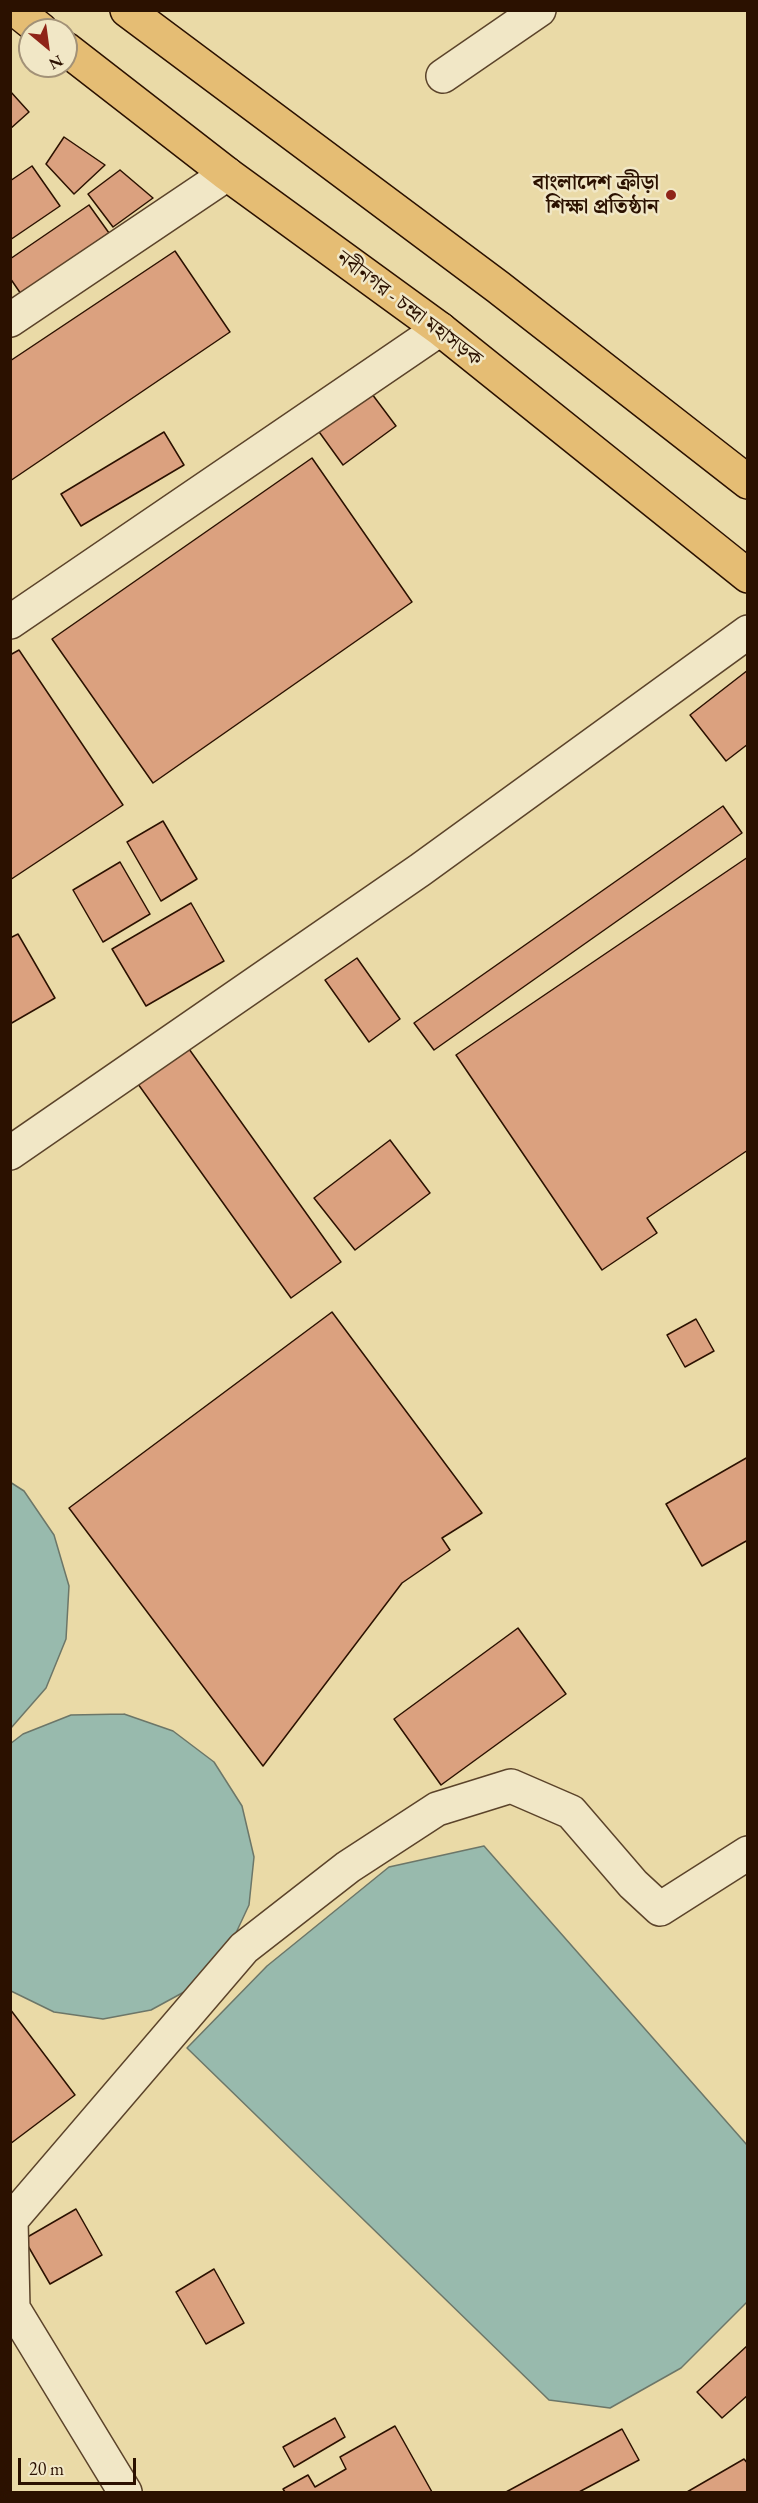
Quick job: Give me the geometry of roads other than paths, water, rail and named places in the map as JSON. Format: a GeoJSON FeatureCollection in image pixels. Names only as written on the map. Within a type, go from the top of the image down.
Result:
{"type":"FeatureCollection","features":[{"type":"Feature","properties":{"kind":"highway"},"geometry":{"type":"LineString","coordinates":[[127,10],[498,287],[747,482]]}},
{"type":"Feature","properties":{"kind":"highway","name":"নবীনগর - চন্দ্রা মহাসড়ক"},"geometry":{"type":"LineString","coordinates":[[78,58],[227,174],[440,329],[747,576]]}},
{"type":"Feature","properties":{"kind":"street"},"geometry":{"type":"LineString","coordinates":[[442,76],[539,10]]}},
{"type":"Feature","properties":{"kind":"street"},"geometry":{"type":"LineString","coordinates":[[10,320],[227,174]]}},
{"type":"Feature","properties":{"kind":"street"},"geometry":{"type":"LineString","coordinates":[[10,622],[440,329]]}},
{"type":"Feature","properties":{"kind":"street"},"geometry":{"type":"LineString","coordinates":[[10,1153],[420,870],[747,632]]}},
{"type":"Feature","properties":{"kind":"street"},"geometry":{"type":"LineString","coordinates":[[125,2493],[13,2308],[11,2220],[243,1948],[348,1867],[437,1809],[511,1786],[571,1812],[633,1884],[660,1909],[747,1853]]}},
{"type":"Feature","properties":{"kind":"place","name":"বাংলাদেশ ক্রীড়া শিক্ষা প্রতিষ্ঠান"},"geometry":{"type":"Point","coordinates":[671,195]}}]}
